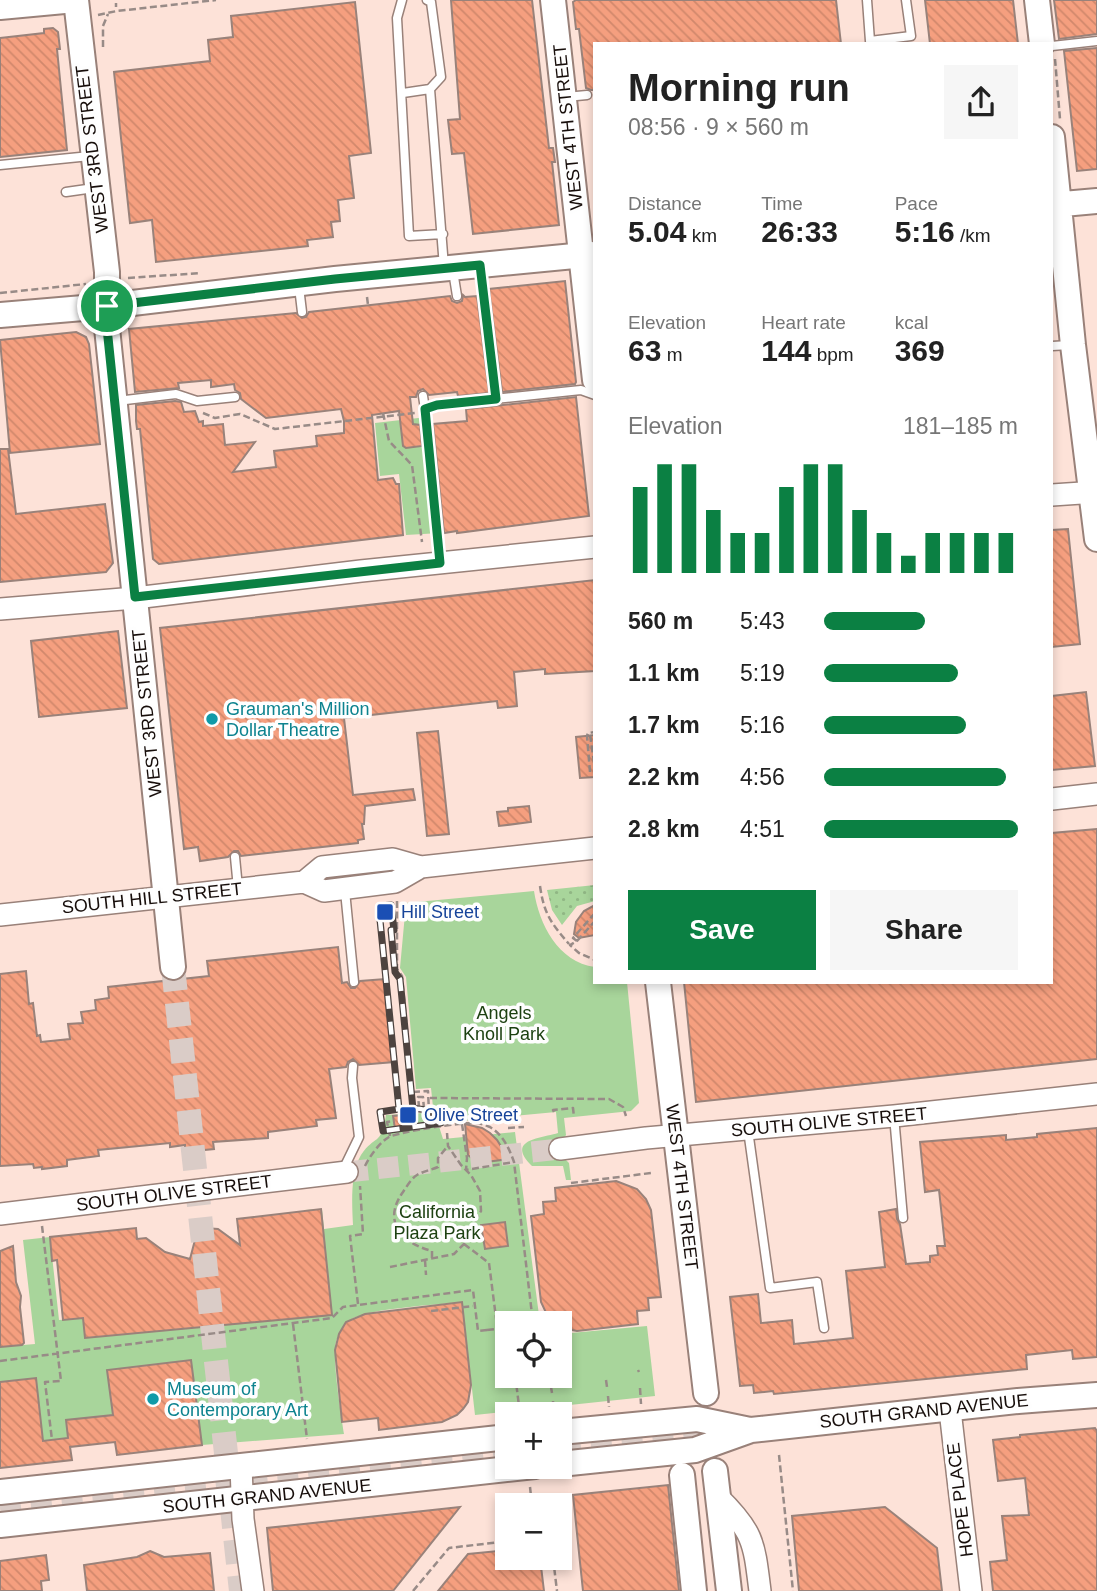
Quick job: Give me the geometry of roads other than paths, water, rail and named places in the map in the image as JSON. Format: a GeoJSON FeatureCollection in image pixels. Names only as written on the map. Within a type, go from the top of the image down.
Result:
{"type":"FeatureCollection","features":[{"type":"Feature","properties":{"kind":"main road"},"geometry":{"type":"LineString","coordinates":[[0,8],[75,0]]}},
{"type":"Feature","properties":{"kind":"main road","name":"WEST 3RD STREET"},"geometry":{"type":"LineString","coordinates":[[75,0],[107,272],[107,328],[114,402],[173,967]]}},
{"type":"Feature","properties":{"kind":"main road","name":"WEST 4TH STREET"},"geometry":{"type":"LineString","coordinates":[[553,0],[576,96],[593,346]]}},
{"type":"Feature","properties":{"kind":"main road"},"geometry":{"type":"LineString","coordinates":[[1037,0],[1048,42]]}},
{"type":"Feature","properties":{"kind":"main road"},"geometry":{"type":"LineString","coordinates":[[1056,130],[1055,205],[1062,345],[1094,492],[1097,539]]}},
{"type":"Feature","properties":{"kind":"main road"},"geometry":{"type":"LineString","coordinates":[[1055,205],[1097,201]]}},
{"type":"Feature","properties":{"kind":"main road"},"geometry":{"type":"LineString","coordinates":[[0,315],[588,255]]}},
{"type":"Feature","properties":{"kind":"main road"},"geometry":{"type":"LineString","coordinates":[[1053,495],[1094,492]]}},
{"type":"Feature","properties":{"kind":"main road"},"geometry":{"type":"LineString","coordinates":[[0,609],[593,547]]}},
{"type":"Feature","properties":{"kind":"main road"},"geometry":{"type":"LineString","coordinates":[[1053,799],[1097,794]]}},
{"type":"Feature","properties":{"kind":"main road","name":"SOUTH HILL STREET"},"geometry":{"type":"LineString","coordinates":[[304,882],[322,867],[393,859],[421,867],[593,848]]}},
{"type":"Feature","properties":{"kind":"main road","name":"SOUTH HILL STREET"},"geometry":{"type":"LineString","coordinates":[[0,915],[304,882],[324,891],[395,882],[421,867]]}},
{"type":"Feature","properties":{"kind":"main road","name":"WEST 4TH STREET"},"geometry":{"type":"LineString","coordinates":[[658,984],[706,1393]]}},
{"type":"Feature","properties":{"kind":"main road","name":"SOUTH OLIVE STREET"},"geometry":{"type":"LineString","coordinates":[[560,1149],[1097,1094]]}},
{"type":"Feature","properties":{"kind":"main road","name":"SOUTH OLIVE STREET"},"geometry":{"type":"LineString","coordinates":[[0,1214],[344,1172]]}},
{"type":"Feature","properties":{"kind":"main road","name":"SOUTH GRAND AVENUE"},"geometry":{"type":"LineString","coordinates":[[572,1463],[695,1450],[751,1430],[1097,1395]]}},
{"type":"Feature","properties":{"kind":"main road","name":"HOPE PLACE"},"geometry":{"type":"LineString","coordinates":[[950,1410],[971,1591]]}},
{"type":"Feature","properties":{"kind":"main road","name":"SOUTH GRAND AVENUE"},"geometry":{"type":"LineString","coordinates":[[572,1431],[697,1419],[751,1430]]}},
{"type":"Feature","properties":{"kind":"main road","name":"SOUTH GRAND AVENUE"},"geometry":{"type":"LineString","coordinates":[[0,1492],[495,1438]]}},
{"type":"Feature","properties":{"kind":"main road"},"geometry":{"type":"LineString","coordinates":[[241,1466],[242,1499],[253,1591]]}},
{"type":"Feature","properties":{"kind":"main road"},"geometry":{"type":"LineString","coordinates":[[715,1471],[729,1591]]}},
{"type":"Feature","properties":{"kind":"main road"},"geometry":{"type":"LineString","coordinates":[[682,1475],[694,1591]]}},
{"type":"Feature","properties":{"kind":"main road","name":"SOUTH GRAND AVENUE"},"geometry":{"type":"LineString","coordinates":[[0,1525],[242,1499],[495,1476]]}},
{"type":"Feature","properties":{"kind":"main road"},"geometry":{"type":"LineString","coordinates":[[718,1497],[750,1535],[754,1545],[760,1591]]}},
{"type":"Feature","properties":{"kind":"lane"},"geometry":{"type":"LineString","coordinates":[[402,0],[397,18],[410,236],[443,234]]}},
{"type":"Feature","properties":{"kind":"lane"},"geometry":{"type":"LineString","coordinates":[[403,93],[430,89],[441,77],[432,2],[426,0]]}},
{"type":"Feature","properties":{"kind":"lane"},"geometry":{"type":"LineString","coordinates":[[867,0],[870,41],[911,36],[906,0]]}},
{"type":"Feature","properties":{"kind":"lane"},"geometry":{"type":"LineString","coordinates":[[1053,45],[1097,41]]}},
{"type":"Feature","properties":{"kind":"lane"},"geometry":{"type":"LineString","coordinates":[[430,89],[443,234],[457,296]]}},
{"type":"Feature","properties":{"kind":"lane"},"geometry":{"type":"LineString","coordinates":[[0,165],[93,156]]}},
{"type":"Feature","properties":{"kind":"lane"},"geometry":{"type":"LineString","coordinates":[[66,192],[97,188]]}},
{"type":"Feature","properties":{"kind":"lane"},"geometry":{"type":"LineString","coordinates":[[480,265],[496,399]]}},
{"type":"Feature","properties":{"kind":"lane"},"geometry":{"type":"LineString","coordinates":[[299,284],[302,312]]}},
{"type":"Feature","properties":{"kind":"lane"},"geometry":{"type":"LineString","coordinates":[[425,409],[437,405],[581,390],[593,394]]}},
{"type":"Feature","properties":{"kind":"lane"},"geometry":{"type":"LineString","coordinates":[[114,402],[176,394],[197,401],[235,397]]}},
{"type":"Feature","properties":{"kind":"lane"},"geometry":{"type":"LineString","coordinates":[[423,396],[440,563]]}},
{"type":"Feature","properties":{"kind":"lane"},"geometry":{"type":"LineString","coordinates":[[235,856],[238,889]]}},
{"type":"Feature","properties":{"kind":"lane"},"geometry":{"type":"LineString","coordinates":[[344,888],[354,982]]}},
{"type":"Feature","properties":{"kind":"lane"},"geometry":{"type":"LineString","coordinates":[[344,1172],[359,1137],[353,1066]]}},
{"type":"Feature","properties":{"kind":"lane"},"geometry":{"type":"LineString","coordinates":[[894,1116],[903,1218]]}},
{"type":"Feature","properties":{"kind":"lane"},"geometry":{"type":"LineString","coordinates":[[748,1130],[770,1288],[817,1282],[824,1328]]}},
{"type":"Feature","properties":{"kind":"tunnel"},"geometry":{"type":"LineString","coordinates":[[173,967],[241,1591]]}},
{"type":"Feature","properties":{"kind":"tunnel"},"geometry":{"type":"LineString","coordinates":[[347,1172],[560,1149]]}},
{"type":"Feature","properties":{"kind":"tunnel"},"geometry":{"type":"LineString","coordinates":[[572,1447],[711,1432]]}},
{"type":"Feature","properties":{"kind":"tunnel"},"geometry":{"type":"LineString","coordinates":[[0,1508],[495,1455]]}},
{"type":"Feature","properties":{"kind":"railway"},"geometry":{"type":"LineString","coordinates":[[391,905],[395,972],[400,979],[413,1109],[432,1112],[441,1119],[441,1123],[383,1131],[380,1112],[399,1109],[379,910],[380,906],[391,905]]}},
{"type":"Feature","properties":{"kind":"place","name":"Grauman's Million Dollar Theatre"},"geometry":{"type":"Point","coordinates":[212,719]}},
{"type":"Feature","properties":{"kind":"place","name":"Hill Street"},"geometry":{"type":"Point","coordinates":[385,912]}},
{"type":"Feature","properties":{"kind":"place","name":"Olive Street"},"geometry":{"type":"Point","coordinates":[408,1115]}},
{"type":"Feature","properties":{"kind":"place","name":"Museum of Contemporary Art"},"geometry":{"type":"Point","coordinates":[153,1399]}},
{"type":"Feature","properties":{"kind":"park label","name":"Angels Knoll Park"},"geometry":{"type":"Point","coordinates":[504,1023]}},
{"type":"Feature","properties":{"kind":"park label","name":"California Plaza Park"},"geometry":{"type":"Point","coordinates":[437,1222]}}]}
